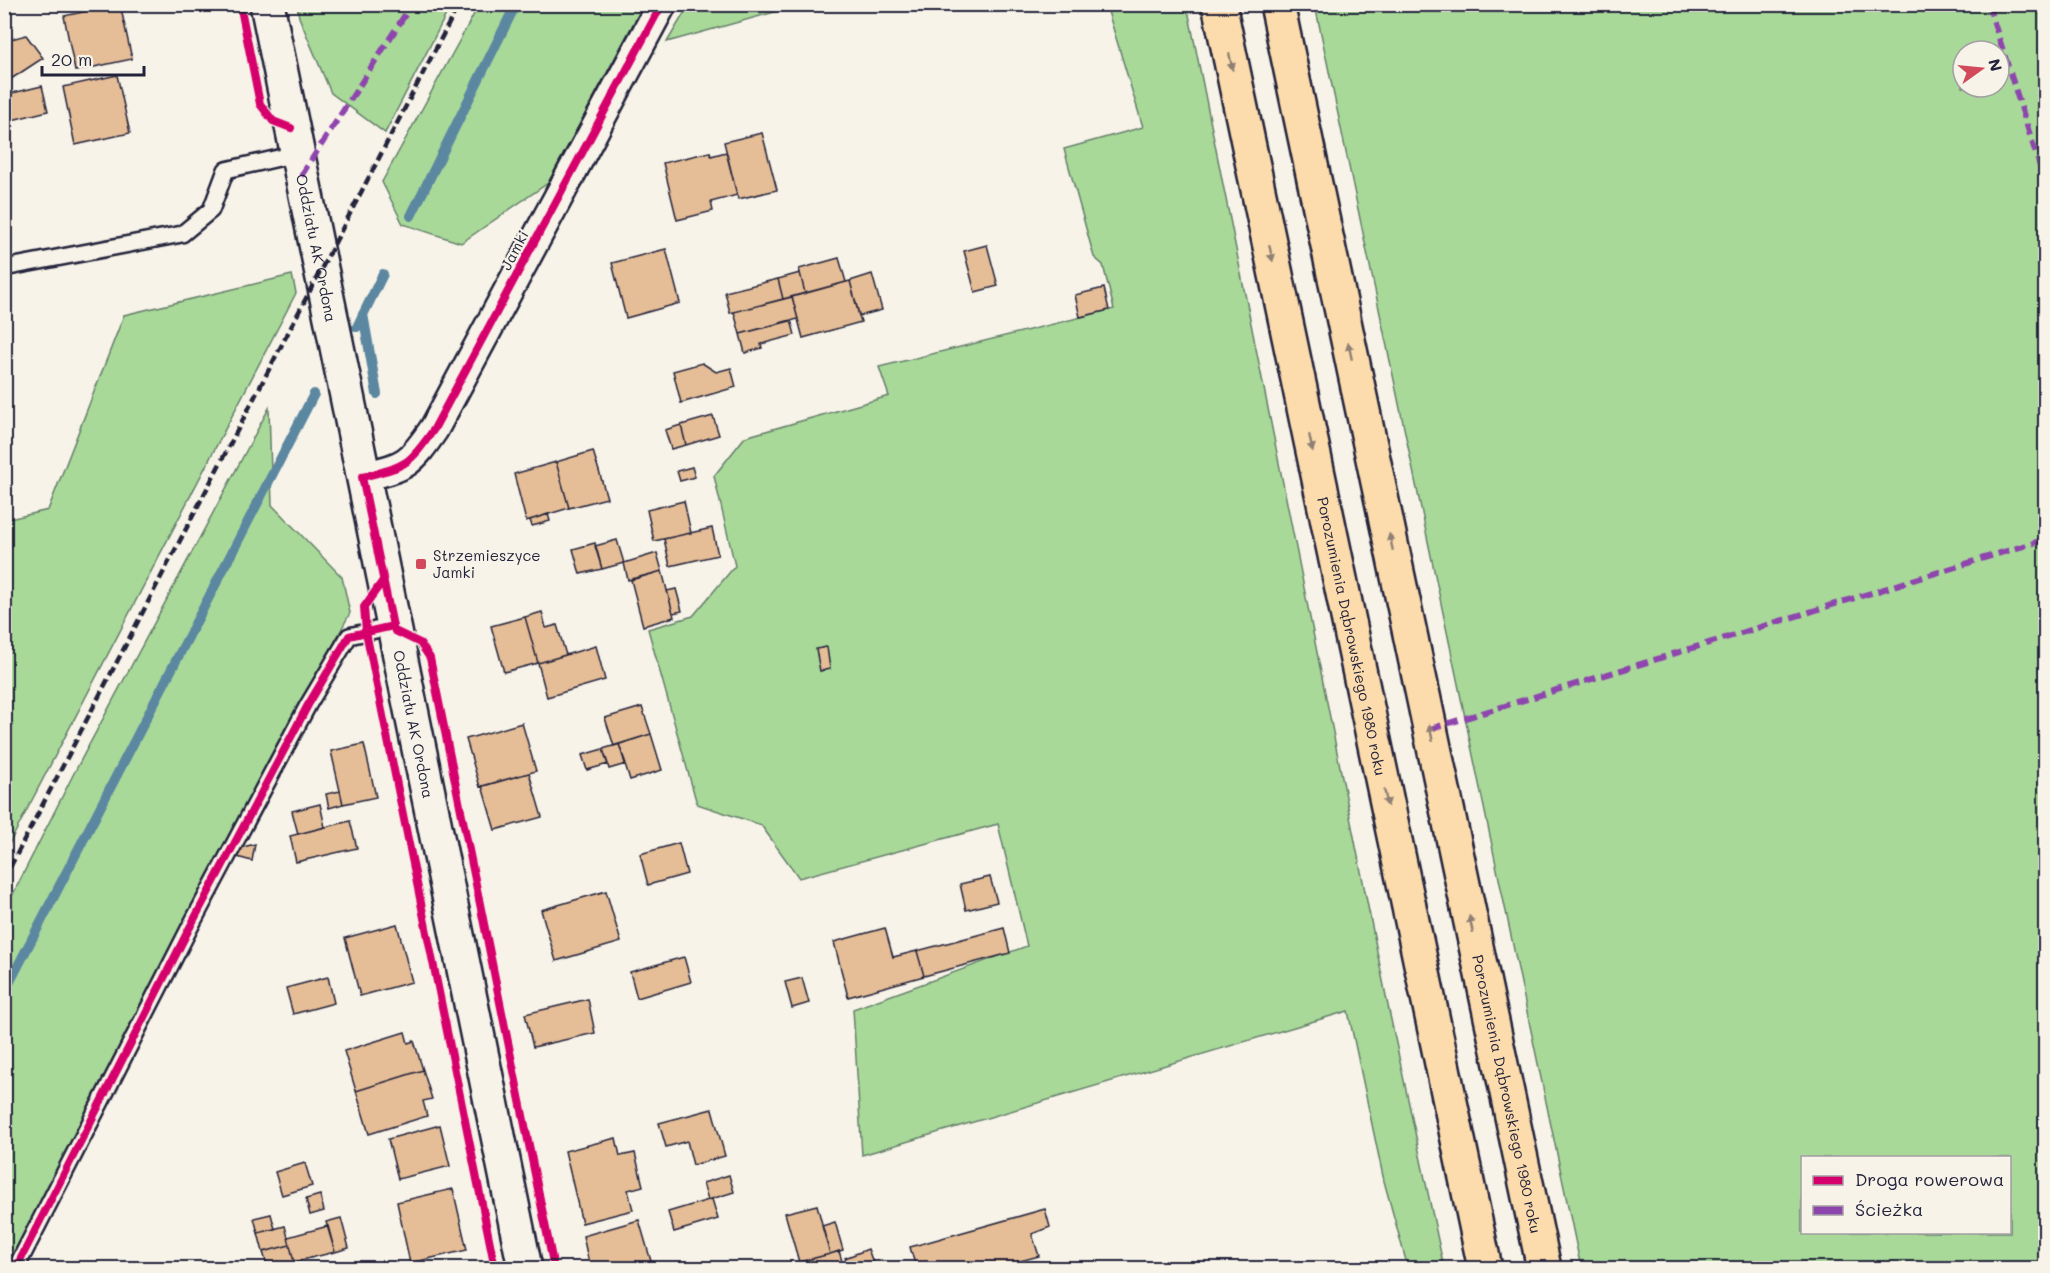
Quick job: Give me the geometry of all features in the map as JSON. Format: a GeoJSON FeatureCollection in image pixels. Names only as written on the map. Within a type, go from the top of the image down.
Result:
{"type":"FeatureCollection","features":[{"type":"Feature","properties":{"kind":"main road","name":"Porozumienia Dąbrowskiego 1980 roku"},"geometry":{"type":"LineString","coordinates":[[1219,4],[1485,1269]]}},
{"type":"Feature","properties":{"kind":"main road","name":"Porozumienia Dąbrowskiego 1980 roku"},"geometry":{"type":"LineString","coordinates":[[1277,4],[1544,1269]]}},
{"type":"Feature","properties":{"kind":"street","name":"Oddziału AK Ordona"},"geometry":{"type":"LineString","coordinates":[[267,4],[525,1269]]}},
{"type":"Feature","properties":{"kind":"street","name":"Jamki"},"geometry":{"type":"LineString","coordinates":[[362,477],[398,468],[415,457],[434,429],[662,4]]}},
{"type":"Feature","properties":{"kind":"lane"},"geometry":{"type":"LineString","coordinates":[[4,268],[182,234],[211,210],[226,170],[296,154]]}},
{"type":"Feature","properties":{"kind":"lane"},"geometry":{"type":"LineString","coordinates":[[16,1269],[189,929],[308,705],[349,636],[393,626]]}},
{"type":"Feature","properties":{"kind":"green space"},"geometry":{"type":"Polygon","coordinates":[[[689,4],[800,5],[667,42],[689,4]]]}},
{"type":"Feature","properties":{"kind":"green space"},"geometry":{"type":"Polygon","coordinates":[[[297,5],[451,5],[385,133],[331,93],[299,17],[297,5]]]}},
{"type":"Feature","properties":{"kind":"green space"},"geometry":{"type":"Polygon","coordinates":[[[479,5],[643,5],[548,183],[461,243],[403,224],[382,182],[479,5]]]}},
{"type":"Feature","properties":{"kind":"green space"},"geometry":{"type":"Polygon","coordinates":[[[1106,5],[1187,5],[1387,1001],[1444,1268],[1408,1268],[1384,1181],[1348,1011],[862,1155],[853,1009],[1027,946],[998,824],[799,878],[761,825],[697,804],[648,629],[693,616],[735,566],[714,476],[745,437],[889,396],[879,367],[1114,309],[1103,265],[1094,257],[1064,149],[1143,127],[1106,5]]]}},
{"type":"Feature","properties":{"kind":"green space"},"geometry":{"type":"Polygon","coordinates":[[[1315,5],[2045,5],[2045,1268],[1581,1268],[1315,5]]]}},
{"type":"Feature","properties":{"kind":"green space"},"geometry":{"type":"Polygon","coordinates":[[[292,275],[296,293],[5,852],[5,520],[48,510],[124,315],[292,275]]]}},
{"type":"Feature","properties":{"kind":"green space"},"geometry":{"type":"Polygon","coordinates":[[[269,408],[272,505],[342,577],[350,613],[132,1025],[11,1268],[4,1268],[4,912],[73,775],[269,408]]]}},
{"type":"Feature","properties":{"kind":"building"},"geometry":{"type":"Polygon","coordinates":[[[120,4],[132,59],[75,71],[64,16],[120,4]]]}},
{"type":"Feature","properties":{"kind":"building"},"geometry":{"type":"Polygon","coordinates":[[[26,35],[43,58],[8,81],[4,67],[4,41],[26,35]]]}},
{"type":"Feature","properties":{"kind":"building"},"geometry":{"type":"Polygon","coordinates":[[[117,75],[130,133],[75,145],[63,87],[117,75]]]}},
{"type":"Feature","properties":{"kind":"building"},"geometry":{"type":"Polygon","coordinates":[[[42,86],[48,111],[4,122],[4,95],[42,86]]]}},
{"type":"Feature","properties":{"kind":"building"},"geometry":{"type":"Polygon","coordinates":[[[762,133],[777,190],[738,199],[724,142],[762,133]]]}},
{"type":"Feature","properties":{"kind":"building"},"geometry":{"type":"Polygon","coordinates":[[[710,152],[711,156],[726,152],[737,195],[711,202],[713,211],[677,220],[663,163],[710,152]]]}},
{"type":"Feature","properties":{"kind":"building"},"geometry":{"type":"Polygon","coordinates":[[[987,245],[998,286],[975,292],[964,251],[987,245]]]}},
{"type":"Feature","properties":{"kind":"building"},"geometry":{"type":"Polygon","coordinates":[[[666,249],[680,303],[626,318],[612,263],[666,249]]]}},
{"type":"Feature","properties":{"kind":"building"},"geometry":{"type":"Polygon","coordinates":[[[839,258],[846,282],[805,293],[799,269],[839,258]]]}},
{"type":"Feature","properties":{"kind":"building"},"geometry":{"type":"Polygon","coordinates":[[[800,273],[805,293],[783,299],[778,279],[800,273]]]}},
{"type":"Feature","properties":{"kind":"building"},"geometry":{"type":"Polygon","coordinates":[[[872,274],[882,310],[859,316],[850,281],[872,274]]]}},
{"type":"Feature","properties":{"kind":"building"},"geometry":{"type":"Polygon","coordinates":[[[778,279],[783,299],[730,313],[725,292],[778,279]]]}},
{"type":"Feature","properties":{"kind":"building"},"geometry":{"type":"Polygon","coordinates":[[[850,281],[861,322],[803,338],[792,297],[850,281]]]}},
{"type":"Feature","properties":{"kind":"building"},"geometry":{"type":"Polygon","coordinates":[[[1104,288],[1109,310],[1080,317],[1075,295],[1104,288]]]}},
{"type":"Feature","properties":{"kind":"building"},"geometry":{"type":"Polygon","coordinates":[[[792,297],[798,319],[740,334],[734,312],[792,297]]]}},
{"type":"Feature","properties":{"kind":"building"},"geometry":{"type":"Polygon","coordinates":[[[791,320],[795,335],[761,344],[762,348],[745,353],[740,334],[791,320]]]}},
{"type":"Feature","properties":{"kind":"building"},"geometry":{"type":"Polygon","coordinates":[[[702,363],[716,372],[731,368],[736,387],[681,403],[673,371],[702,363]]]}},
{"type":"Feature","properties":{"kind":"building"},"geometry":{"type":"Polygon","coordinates":[[[713,416],[719,435],[686,445],[681,425],[713,416]]]}},
{"type":"Feature","properties":{"kind":"building"},"geometry":{"type":"Polygon","coordinates":[[[681,425],[686,445],[671,449],[665,430],[681,425]]]}},
{"type":"Feature","properties":{"kind":"building"},"geometry":{"type":"Polygon","coordinates":[[[593,451],[607,498],[569,508],[556,462],[593,451]]]}},
{"type":"Feature","properties":{"kind":"building"},"geometry":{"type":"Polygon","coordinates":[[[556,462],[569,508],[526,521],[514,474],[556,462]]]}},
{"type":"Feature","properties":{"kind":"building"},"geometry":{"type":"Polygon","coordinates":[[[692,467],[695,477],[680,481],[677,471],[692,467]]]}},
{"type":"Feature","properties":{"kind":"building"},"geometry":{"type":"Polygon","coordinates":[[[684,501],[691,533],[654,541],[647,510],[684,501]]]}},
{"type":"Feature","properties":{"kind":"building"},"geometry":{"type":"Polygon","coordinates":[[[548,514],[550,521],[532,526],[530,520],[548,514]]]}},
{"type":"Feature","properties":{"kind":"building"},"geometry":{"type":"Polygon","coordinates":[[[712,528],[718,555],[670,566],[664,539],[712,528]]]}},
{"type":"Feature","properties":{"kind":"building"},"geometry":{"type":"Polygon","coordinates":[[[617,540],[624,563],[602,569],[595,546],[617,540]]]}},
{"type":"Feature","properties":{"kind":"building"},"geometry":{"type":"Polygon","coordinates":[[[595,543],[602,569],[580,574],[573,549],[595,543]]]}},
{"type":"Feature","properties":{"kind":"building"},"geometry":{"type":"Polygon","coordinates":[[[657,553],[662,571],[628,580],[624,563],[657,553]]]}},
{"type":"Feature","properties":{"kind":"building"},"geometry":{"type":"Polygon","coordinates":[[[662,571],[674,617],[643,626],[631,580],[662,571]]]}},
{"type":"Feature","properties":{"kind":"building"},"geometry":{"type":"Polygon","coordinates":[[[676,589],[682,611],[673,613],[667,591],[676,589]]]}},
{"type":"Feature","properties":{"kind":"building"},"geometry":{"type":"Polygon","coordinates":[[[542,612],[546,628],[557,625],[566,655],[538,663],[525,617],[542,612]]]}},
{"type":"Feature","properties":{"kind":"building"},"geometry":{"type":"Polygon","coordinates":[[[525,617],[538,663],[504,672],[491,626],[525,617]]]}},
{"type":"Feature","properties":{"kind":"building"},"geometry":{"type":"Polygon","coordinates":[[[596,646],[605,680],[547,697],[538,663],[596,646]]]}},
{"type":"Feature","properties":{"kind":"building"},"geometry":{"type":"Polygon","coordinates":[[[827,647],[830,669],[820,671],[816,649],[827,647]]]}},
{"type":"Feature","properties":{"kind":"building"},"geometry":{"type":"Polygon","coordinates":[[[642,707],[651,734],[614,746],[605,718],[642,707]]]}},
{"type":"Feature","properties":{"kind":"building"},"geometry":{"type":"Polygon","coordinates":[[[522,723],[536,771],[480,787],[466,739],[522,723]]]}},
{"type":"Feature","properties":{"kind":"building"},"geometry":{"type":"Polygon","coordinates":[[[651,734],[662,770],[630,780],[619,744],[651,734]]]}},
{"type":"Feature","properties":{"kind":"building"},"geometry":{"type":"Polygon","coordinates":[[[364,744],[376,797],[343,804],[331,751],[364,744]]]}},
{"type":"Feature","properties":{"kind":"building"},"geometry":{"type":"Polygon","coordinates":[[[619,744],[626,764],[609,769],[603,749],[619,744]]]}},
{"type":"Feature","properties":{"kind":"building"},"geometry":{"type":"Polygon","coordinates":[[[603,749],[608,764],[587,770],[582,755],[603,749]]]}},
{"type":"Feature","properties":{"kind":"building"},"geometry":{"type":"Polygon","coordinates":[[[529,773],[542,817],[495,830],[482,786],[529,773]]]}},
{"type":"Feature","properties":{"kind":"building"},"geometry":{"type":"Polygon","coordinates":[[[340,791],[343,804],[329,808],[326,794],[340,791]]]}},
{"type":"Feature","properties":{"kind":"building"},"geometry":{"type":"Polygon","coordinates":[[[320,804],[325,827],[298,834],[292,811],[320,804]]]}},
{"type":"Feature","properties":{"kind":"building"},"geometry":{"type":"Polygon","coordinates":[[[350,821],[357,848],[296,862],[290,836],[350,821]]]}},
{"type":"Feature","properties":{"kind":"building"},"geometry":{"type":"Polygon","coordinates":[[[679,843],[687,874],[648,885],[640,854],[679,843]]]}},
{"type":"Feature","properties":{"kind":"building"},"geometry":{"type":"Polygon","coordinates":[[[255,844],[252,861],[237,857],[243,847],[255,844]]]}},
{"type":"Feature","properties":{"kind":"building"},"geometry":{"type":"Polygon","coordinates":[[[990,877],[997,902],[966,910],[960,884],[990,877]]]}},
{"type":"Feature","properties":{"kind":"building"},"geometry":{"type":"Polygon","coordinates":[[[606,891],[621,942],[556,961],[541,910],[606,891]]]}},
{"type":"Feature","properties":{"kind":"building"},"geometry":{"type":"Polygon","coordinates":[[[397,924],[412,982],[360,996],[345,938],[397,924]]]}},
{"type":"Feature","properties":{"kind":"building"},"geometry":{"type":"Polygon","coordinates":[[[885,928],[893,957],[917,951],[924,976],[848,997],[834,942],[885,928]]]}},
{"type":"Feature","properties":{"kind":"building"},"geometry":{"type":"Polygon","coordinates":[[[1004,928],[1010,953],[924,976],[917,951],[1004,928]]]}},
{"type":"Feature","properties":{"kind":"building"},"geometry":{"type":"Polygon","coordinates":[[[684,957],[691,982],[637,998],[630,972],[684,957]]]}},
{"type":"Feature","properties":{"kind":"building"},"geometry":{"type":"Polygon","coordinates":[[[328,977],[334,1003],[293,1014],[286,988],[328,977]]]}},
{"type":"Feature","properties":{"kind":"building"},"geometry":{"type":"Polygon","coordinates":[[[802,978],[809,1003],[792,1008],[785,982],[802,978]]]}},
{"type":"Feature","properties":{"kind":"building"},"geometry":{"type":"Polygon","coordinates":[[[588,999],[595,1033],[533,1047],[525,1014],[588,999]]]}},
{"type":"Feature","properties":{"kind":"building"},"geometry":{"type":"Polygon","coordinates":[[[405,1032],[408,1043],[414,1041],[423,1070],[356,1091],[344,1051],[405,1032]]]}},
{"type":"Feature","properties":{"kind":"building"},"geometry":{"type":"Polygon","coordinates":[[[423,1070],[432,1099],[423,1101],[427,1116],[369,1134],[356,1091],[423,1070]]]}},
{"type":"Feature","properties":{"kind":"building"},"geometry":{"type":"Polygon","coordinates":[[[712,1109],[725,1156],[693,1165],[687,1141],[666,1147],[659,1123],[712,1109]]]}},
{"type":"Feature","properties":{"kind":"building"},"geometry":{"type":"Polygon","coordinates":[[[440,1125],[450,1166],[398,1179],[388,1139],[440,1125]]]}},
{"type":"Feature","properties":{"kind":"building"},"geometry":{"type":"Polygon","coordinates":[[[616,1138],[620,1156],[635,1153],[643,1186],[628,1190],[633,1210],[582,1223],[565,1151],[616,1138]]]}},
{"type":"Feature","properties":{"kind":"building"},"geometry":{"type":"Polygon","coordinates":[[[305,1163],[312,1186],[282,1195],[275,1172],[305,1163]]]}},
{"type":"Feature","properties":{"kind":"building"},"geometry":{"type":"Polygon","coordinates":[[[729,1175],[734,1192],[708,1200],[703,1183],[729,1175]]]}},
{"type":"Feature","properties":{"kind":"building"},"geometry":{"type":"Polygon","coordinates":[[[453,1189],[467,1250],[410,1263],[397,1202],[453,1189]]]}},
{"type":"Feature","properties":{"kind":"building"},"geometry":{"type":"Polygon","coordinates":[[[320,1195],[324,1211],[310,1215],[306,1199],[320,1195]]]}},
{"type":"Feature","properties":{"kind":"building"},"geometry":{"type":"Polygon","coordinates":[[[712,1199],[718,1219],[674,1232],[668,1212],[712,1199]]]}},
{"type":"Feature","properties":{"kind":"building"},"geometry":{"type":"Polygon","coordinates":[[[817,1205],[830,1254],[799,1262],[785,1213],[817,1205]]]}},
{"type":"Feature","properties":{"kind":"building"},"geometry":{"type":"Polygon","coordinates":[[[1045,1209],[1050,1227],[1032,1234],[1039,1256],[994,1268],[916,1268],[910,1247],[1045,1209]]]}},
{"type":"Feature","properties":{"kind":"building"},"geometry":{"type":"Polygon","coordinates":[[[271,1214],[275,1229],[258,1233],[254,1218],[271,1214]]]}},
{"type":"Feature","properties":{"kind":"building"},"geometry":{"type":"Polygon","coordinates":[[[341,1218],[349,1248],[335,1252],[326,1222],[341,1218]]]}},
{"type":"Feature","properties":{"kind":"building"},"geometry":{"type":"Polygon","coordinates":[[[639,1220],[653,1268],[590,1268],[583,1236],[639,1220]]]}},
{"type":"Feature","properties":{"kind":"building"},"geometry":{"type":"Polygon","coordinates":[[[835,1222],[843,1250],[830,1254],[822,1226],[835,1222]]]}},
{"type":"Feature","properties":{"kind":"building"},"geometry":{"type":"Polygon","coordinates":[[[285,1226],[290,1245],[263,1252],[258,1233],[285,1226]]]}},
{"type":"Feature","properties":{"kind":"building"},"geometry":{"type":"Polygon","coordinates":[[[328,1226],[335,1252],[294,1262],[288,1237],[328,1226]]]}},
{"type":"Feature","properties":{"kind":"building"},"geometry":{"type":"Polygon","coordinates":[[[290,1245],[294,1262],[299,1261],[301,1268],[268,1268],[263,1252],[290,1245]]]}},
{"type":"Feature","properties":{"kind":"building"},"geometry":{"type":"Polygon","coordinates":[[[868,1249],[875,1268],[849,1268],[845,1258],[868,1249]]]}},
{"type":"Feature","properties":{"kind":"building"},"geometry":{"type":"Polygon","coordinates":[[[839,1251],[844,1268],[777,1268],[830,1254],[839,1251]]]}},
{"type":"Feature","properties":{"kind":"waterway"},"geometry":{"type":"LineString","coordinates":[[411,216],[516,4]]}},
{"type":"Feature","properties":{"kind":"waterway"},"geometry":{"type":"LineString","coordinates":[[357,327],[383,274]]}},
{"type":"Feature","properties":{"kind":"waterway"},"geometry":{"type":"LineString","coordinates":[[363,314],[377,394]]}},
{"type":"Feature","properties":{"kind":"waterway"},"geometry":{"type":"LineString","coordinates":[[4,993],[314,394]]}},
{"type":"Feature","properties":{"kind":"railway"},"geometry":{"type":"LineString","coordinates":[[4,879],[459,4]]}},
{"type":"Feature","properties":{"kind":"marked path"},"geometry":{"type":"LineString","coordinates":[[301,176],[412,4]]}},
{"type":"Feature","properties":{"kind":"marked path"},"geometry":{"type":"LineString","coordinates":[[1988,4],[2046,185]]}},
{"type":"Feature","properties":{"kind":"marked path"},"geometry":{"type":"LineString","coordinates":[[1430,729],[2046,539]]}},
{"type":"Feature","properties":{"kind":"cycle path"},"geometry":{"type":"LineString","coordinates":[[240,4],[260,104],[273,121],[291,128]]}},
{"type":"Feature","properties":{"kind":"cycle path"},"geometry":{"type":"LineString","coordinates":[[16,1268],[189,929],[308,705],[349,636],[393,626],[362,477],[404,463],[418,451],[434,429],[662,4]]}},
{"type":"Feature","properties":{"kind":"cycle path"},"geometry":{"type":"LineString","coordinates":[[384,579],[364,607],[366,632],[495,1268]]}},
{"type":"Feature","properties":{"kind":"cycle path"},"geometry":{"type":"LineString","coordinates":[[395,631],[420,643],[430,658],[554,1268]]}},
{"type":"Feature","properties":{"kind":"place","name":"Strzemieszyce Jamki"},"geometry":{"type":"Point","coordinates":[421,564]}}]}
